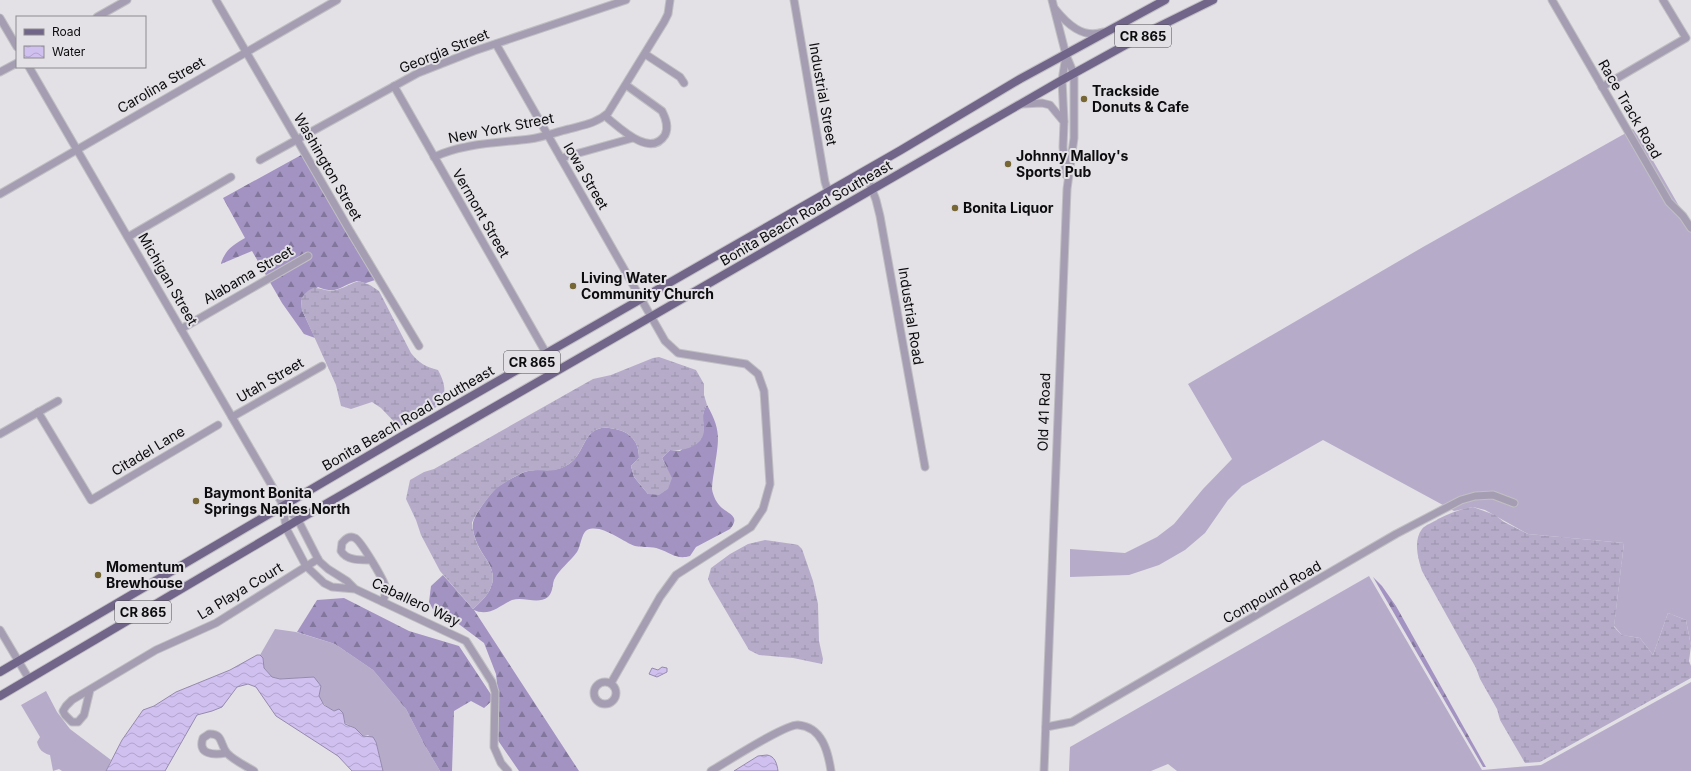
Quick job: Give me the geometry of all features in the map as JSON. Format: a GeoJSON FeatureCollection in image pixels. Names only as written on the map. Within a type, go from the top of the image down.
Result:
{"type":"FeatureCollection","features":[{"type":"Feature","properties":{"kind":"main road","name":"Bonita Beach Road Southeast"},"geometry":{"type":"LineString","coordinates":[[0,672],[283,505],[865,171],[966,110],[1165,0]]}},
{"type":"Feature","properties":{"kind":"main road","name":"Bonita Beach Road Southeast"},"geometry":{"type":"LineString","coordinates":[[0,696],[298,520],[1062,80],[1158,27],[1213,0]]}},
{"type":"Feature","properties":{"kind":"street"},"geometry":{"type":"LineString","coordinates":[[99,16],[127,0]]}},
{"type":"Feature","properties":{"kind":"street","name":"Washington Street"},"geometry":{"type":"LineString","coordinates":[[216,0],[419,346]]}},
{"type":"Feature","properties":{"kind":"street","name":"Carolina Street"},"geometry":{"type":"LineString","coordinates":[[0,194],[246,51],[337,0]]}},
{"type":"Feature","properties":{"kind":"street","name":"Georgia Street"},"geometry":{"type":"LineString","coordinates":[[260,160],[418,73],[444,62],[626,0]]}},
{"type":"Feature","properties":{"kind":"street"},"geometry":{"type":"LineString","coordinates":[[626,84],[662,111],[665,117],[667,125],[664,135],[654,142],[646,143],[633,138],[605,116],[664,22],[668,14],[670,0]]}},
{"type":"Feature","properties":{"kind":"street","name":"Industrial Street"},"geometry":{"type":"LineString","coordinates":[[794,0],[825,182],[828,191]]}},
{"type":"Feature","properties":{"kind":"street","name":"Race Track Road"},"geometry":{"type":"LineString","coordinates":[[1552,0],[1669,202],[1684,216],[1691,228]]}},
{"type":"Feature","properties":{"kind":"street"},"geometry":{"type":"LineString","coordinates":[[1602,87],[1686,38],[1663,0]]}},
{"type":"Feature","properties":{"kind":"street"},"geometry":{"type":"LineString","coordinates":[[1053,3],[1065,21],[1073,28],[1084,33],[1100,33],[1119,26]]}},
{"type":"Feature","properties":{"kind":"street","name":"Old 41 Road"},"geometry":{"type":"LineString","coordinates":[[1044,771],[1067,188],[1074,138],[1074,74],[1066,56],[1053,3]]}},
{"type":"Feature","properties":{"kind":"street"},"geometry":{"type":"LineString","coordinates":[[0,18],[16,45]]}},
{"type":"Feature","properties":{"kind":"street","name":"Iowa Street"},"geometry":{"type":"LineString","coordinates":[[496,44],[665,341],[678,353],[746,364],[758,374],[764,391],[770,484],[764,509],[751,527],[676,575],[660,597],[611,683]]}},
{"type":"Feature","properties":{"kind":"street"},"geometry":{"type":"LineString","coordinates":[[645,54],[680,77],[684,84]]}},
{"type":"Feature","properties":{"kind":"street","name":"Old 41 Road"},"geometry":{"type":"LineString","coordinates":[[1066,56],[1062,80],[1064,122],[1063,147],[1067,188]]}},
{"type":"Feature","properties":{"kind":"street"},"geometry":{"type":"LineString","coordinates":[[0,72],[16,64]]}},
{"type":"Feature","properties":{"kind":"street","name":"Michigan Street"},"geometry":{"type":"LineString","coordinates":[[30,68],[283,505]]}},
{"type":"Feature","properties":{"kind":"street","name":"Vermont Street"},"geometry":{"type":"LineString","coordinates":[[394,86],[546,353]]}},
{"type":"Feature","properties":{"kind":"street"},"geometry":{"type":"LineString","coordinates":[[1022,104],[1042,102],[1050,105],[1064,122]]}},
{"type":"Feature","properties":{"kind":"street","name":"New York Street"},"geometry":{"type":"LineString","coordinates":[[434,157],[443,152],[481,144],[531,139],[548,135],[594,122],[605,116]]}},
{"type":"Feature","properties":{"kind":"street"},"geometry":{"type":"LineString","coordinates":[[561,158],[633,138]]}},
{"type":"Feature","properties":{"kind":"street","name":"Industrial Road"},"geometry":{"type":"LineString","coordinates":[[865,171],[873,190],[879,211],[888,258],[894,302],[925,467]]}},
{"type":"Feature","properties":{"kind":"street"},"geometry":{"type":"LineString","coordinates":[[128,237],[231,177]]}},
{"type":"Feature","properties":{"kind":"street","name":"Alabama Street"},"geometry":{"type":"LineString","coordinates":[[181,329],[308,256]]}},
{"type":"Feature","properties":{"kind":"street","name":"Utah Street"},"geometry":{"type":"LineString","coordinates":[[232,417],[322,366]]}},
{"type":"Feature","properties":{"kind":"street"},"geometry":{"type":"LineString","coordinates":[[0,434],[58,401]]}},
{"type":"Feature","properties":{"kind":"street","name":"Citadel Lane"},"geometry":{"type":"LineString","coordinates":[[38,412],[92,500],[218,425]]}},
{"type":"Feature","properties":{"kind":"street","name":"Compound Road"},"geometry":{"type":"LineString","coordinates":[[1046,727],[1072,722],[1396,534],[1461,500],[1475,496],[1492,495],[1514,503]]}},
{"type":"Feature","properties":{"kind":"street","name":"Caballero Way"},"geometry":{"type":"LineString","coordinates":[[283,505],[298,520],[318,559],[328,570],[347,581],[355,589],[466,641],[492,682],[495,692],[494,747],[501,763],[508,771]]}},
{"type":"Feature","properties":{"kind":"street","name":"Caballero Way"},"geometry":{"type":"LineString","coordinates":[[283,505],[286,528],[306,566],[324,583],[338,588],[355,589]]}},
{"type":"Feature","properties":{"kind":"street","name":"La Playa Court"},"geometry":{"type":"LineString","coordinates":[[90,690],[82,719],[72,722],[65,715],[63,710],[66,706],[90,690],[156,650],[216,623],[318,559]]}},
{"type":"Feature","properties":{"kind":"street"},"geometry":{"type":"LineString","coordinates":[[371,560],[386,589],[383,602]]}},
{"type":"Feature","properties":{"kind":"street"},"geometry":{"type":"LineString","coordinates":[[0,630],[29,679]]}},
{"type":"Feature","properties":{"kind":"street"},"geometry":{"type":"LineString","coordinates":[[711,771],[774,734],[797,725],[811,729],[822,740],[828,754],[831,771]]}},
{"type":"Feature","properties":{"kind":"street"},"geometry":{"type":"LineString","coordinates":[[226,753],[254,771]]}},
{"type":"Feature","properties":{"kind":"green space"},"geometry":{"type":"Polygon","coordinates":[[[1633,129],[1644,145],[1691,227],[1691,646],[1686,620],[1668,613],[1653,655],[1640,638],[1622,635],[1614,626],[1624,543],[1528,534],[1485,510],[1473,507],[1454,511],[1323,440],[1242,486],[1228,500],[1205,533],[1185,550],[1159,565],[1129,575],[1070,577],[1070,549],[1125,553],[1157,537],[1174,524],[1203,489],[1232,459],[1188,384],[1423,247],[1633,129]]]}},
{"type":"Feature","properties":{"kind":"green space"},"geometry":{"type":"Polygon","coordinates":[[[303,154],[375,280],[366,283],[357,281],[334,290],[318,287],[301,299],[302,310],[315,338],[304,334],[282,303],[252,251],[221,264],[223,258],[233,245],[245,238],[223,198],[303,154]]]}},
{"type":"Feature","properties":{"kind":"green space"},"geometry":{"type":"Polygon","coordinates":[[[359,281],[370,285],[379,291],[411,353],[423,364],[438,370],[443,383],[444,393],[436,408],[399,427],[381,408],[372,402],[351,409],[341,406],[336,385],[302,310],[301,299],[311,289],[319,288],[333,291],[359,281]]]}},
{"type":"Feature","properties":{"kind":"green space"},"geometry":{"type":"Polygon","coordinates":[[[659,357],[696,370],[704,384],[704,395],[707,405],[703,414],[704,429],[701,440],[697,444],[687,449],[670,450],[662,458],[672,478],[668,489],[659,495],[648,494],[634,477],[631,466],[639,458],[635,441],[627,433],[609,428],[601,428],[589,435],[575,459],[569,464],[553,470],[528,471],[507,481],[490,495],[472,523],[476,542],[488,562],[493,576],[491,588],[488,594],[473,609],[440,571],[421,535],[406,499],[410,480],[424,472],[434,469],[593,379],[611,375],[659,357]]]}},
{"type":"Feature","properties":{"kind":"green space"},"geometry":{"type":"Polygon","coordinates":[[[707,405],[715,421],[718,434],[712,489],[718,504],[734,519],[733,525],[730,529],[696,547],[690,556],[685,557],[674,556],[656,548],[635,546],[599,529],[587,530],[583,534],[577,552],[556,576],[551,593],[548,597],[539,600],[512,600],[498,608],[484,612],[474,610],[579,771],[519,771],[497,739],[499,702],[496,674],[484,643],[452,619],[435,613],[429,602],[431,586],[443,575],[473,609],[488,594],[491,588],[493,576],[488,562],[476,541],[473,525],[476,515],[493,491],[499,486],[528,471],[553,470],[569,464],[575,459],[589,435],[601,428],[609,428],[627,433],[635,441],[639,458],[631,466],[634,477],[648,494],[667,468],[662,458],[670,450],[680,451],[704,430],[703,414],[707,405]]]}},
{"type":"Feature","properties":{"kind":"green space"},"geometry":{"type":"Polygon","coordinates":[[[1473,507],[1495,515],[1504,522],[1528,534],[1624,543],[1614,627],[1622,635],[1640,638],[1653,655],[1668,613],[1686,620],[1691,646],[1689,661],[1691,666],[1691,678],[1540,762],[1525,763],[1500,720],[1497,709],[1480,679],[1476,668],[1422,571],[1418,555],[1417,544],[1419,534],[1423,528],[1451,513],[1473,507]]]}},
{"type":"Feature","properties":{"kind":"green space"},"geometry":{"type":"Polygon","coordinates":[[[765,540],[798,545],[802,549],[813,581],[818,604],[819,641],[823,659],[822,664],[793,658],[759,655],[749,650],[710,584],[708,579],[711,568],[730,554],[748,544],[765,540]]]}},
{"type":"Feature","properties":{"kind":"green space"},"geometry":{"type":"Polygon","coordinates":[[[1369,576],[1482,770],[1541,765],[1691,682],[1691,771],[1177,771],[1168,764],[1151,771],[1069,771],[1070,747],[1369,576]]]}},
{"type":"Feature","properties":{"kind":"green space"},"geometry":{"type":"Polygon","coordinates":[[[1373,577],[1382,586],[1396,606],[1486,767],[1483,767],[1373,577]]]}},
{"type":"Feature","properties":{"kind":"green space"},"geometry":{"type":"Polygon","coordinates":[[[344,598],[409,631],[459,646],[494,699],[484,708],[471,701],[454,711],[452,771],[440,771],[406,709],[373,670],[335,644],[297,632],[317,600],[344,598]]]}},
{"type":"Feature","properties":{"kind":"green space"},"geometry":{"type":"Polygon","coordinates":[[[275,629],[296,632],[335,644],[373,670],[406,709],[440,771],[383,771],[376,742],[368,735],[363,736],[355,728],[345,723],[343,713],[332,710],[323,703],[319,696],[320,691],[314,677],[280,679],[272,677],[264,668],[263,658],[260,655],[275,629]]]}},
{"type":"Feature","properties":{"kind":"green space"},"geometry":{"type":"Polygon","coordinates":[[[46,691],[57,712],[70,729],[111,760],[106,771],[62,771],[59,769],[53,771],[50,755],[40,749],[37,742],[40,737],[21,705],[46,691]]]}},
{"type":"Feature","properties":{"kind":"water"},"geometry":{"type":"Polygon","coordinates":[[[257,655],[260,655],[263,658],[264,668],[272,677],[280,679],[314,677],[321,686],[319,696],[324,705],[334,711],[339,709],[343,713],[345,724],[355,728],[363,736],[373,737],[376,742],[383,771],[352,771],[338,756],[276,716],[256,687],[248,684],[237,687],[222,707],[197,715],[165,771],[106,771],[122,740],[143,710],[154,706],[176,692],[230,670],[257,655]]]}},
{"type":"Feature","properties":{"kind":"water"},"geometry":{"type":"Polygon","coordinates":[[[662,667],[667,668],[667,672],[657,677],[649,674],[652,668],[658,670],[662,667]]]}},
{"type":"Feature","properties":{"kind":"water"},"geometry":{"type":"Polygon","coordinates":[[[767,755],[774,759],[778,771],[734,771],[758,756],[767,755]]]}},
{"type":"Feature","properties":{"kind":"place","name":"Trackside Donuts & Cafe"},"geometry":{"type":"Point","coordinates":[1084,99]}},
{"type":"Feature","properties":{"kind":"place","name":"Johnny Malloy's Sports Pub"},"geometry":{"type":"Point","coordinates":[1008,164]}},
{"type":"Feature","properties":{"kind":"place","name":"Bonita Liquor"},"geometry":{"type":"Point","coordinates":[955,208]}},
{"type":"Feature","properties":{"kind":"place","name":"Living Water Community Church"},"geometry":{"type":"Point","coordinates":[573,286]}},
{"type":"Feature","properties":{"kind":"place","name":"Baymont Bonita Springs Naples North"},"geometry":{"type":"Point","coordinates":[196,501]}},
{"type":"Feature","properties":{"kind":"place","name":"Momentum Brewhouse"},"geometry":{"type":"Point","coordinates":[98,575]}}]}
